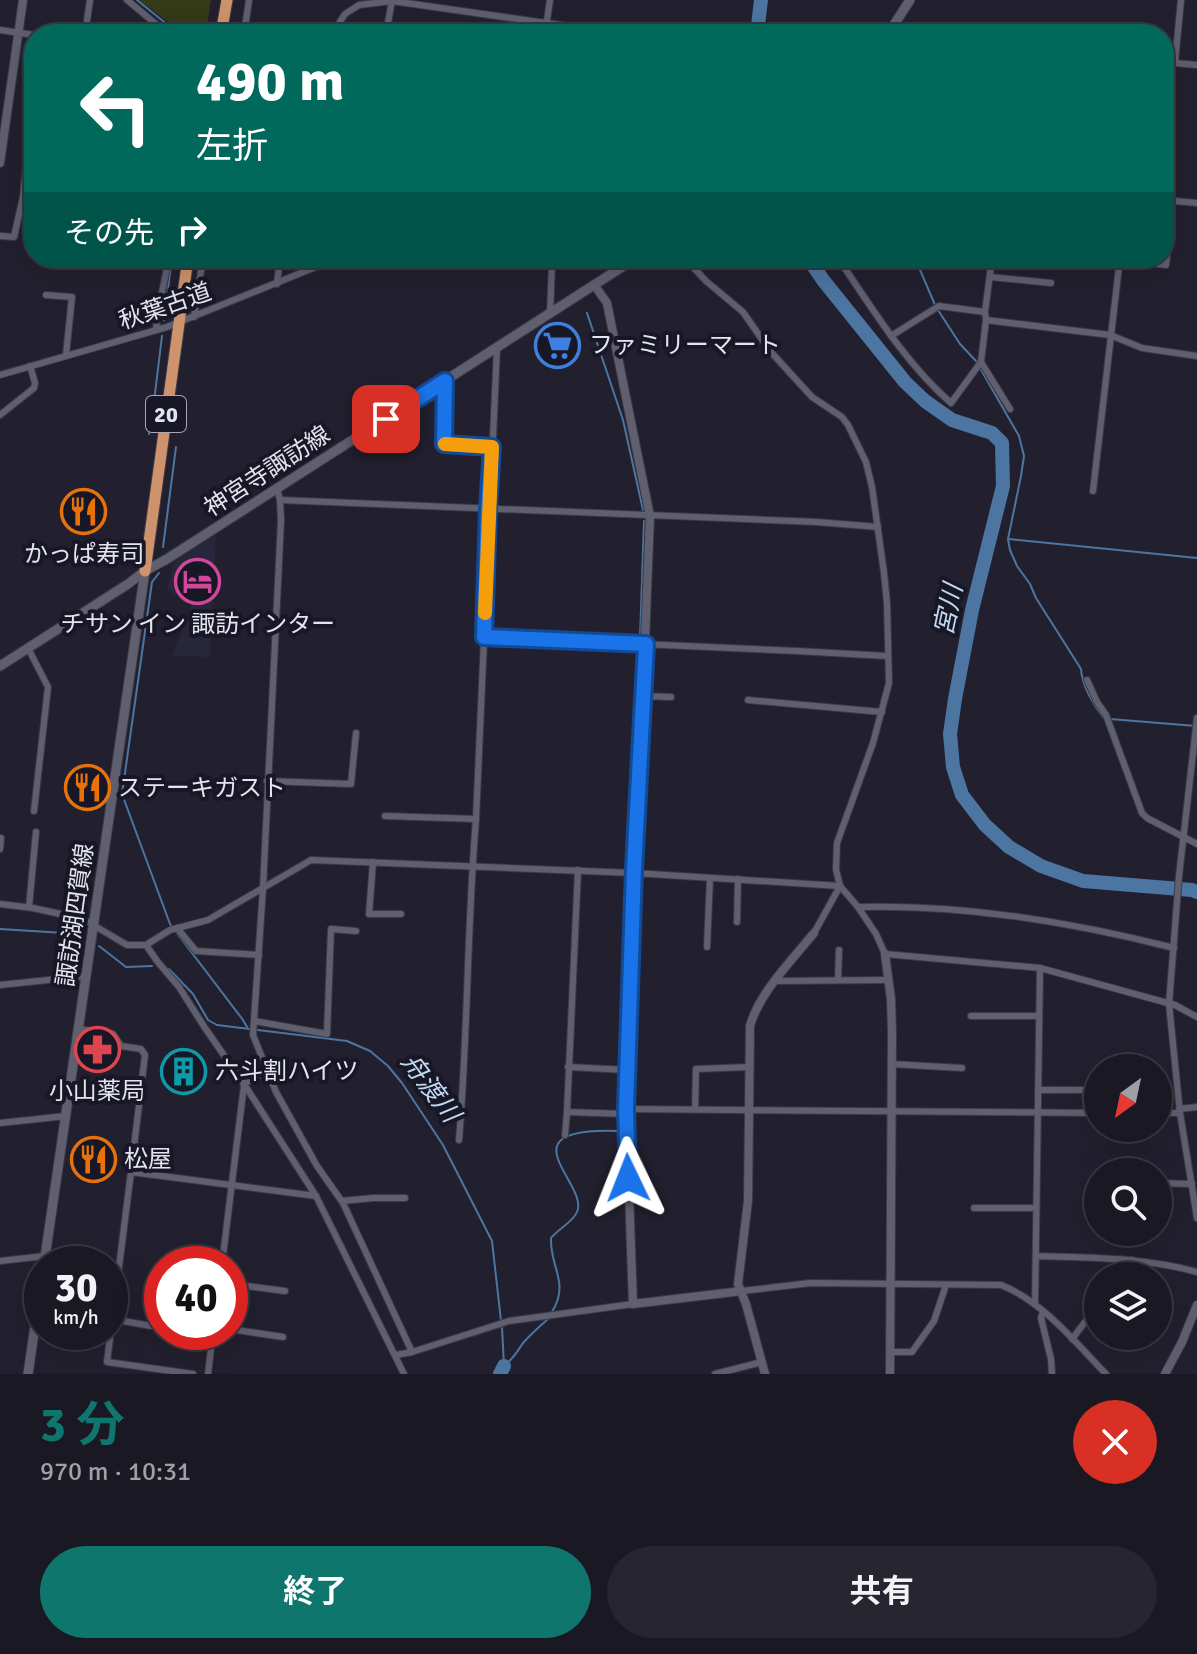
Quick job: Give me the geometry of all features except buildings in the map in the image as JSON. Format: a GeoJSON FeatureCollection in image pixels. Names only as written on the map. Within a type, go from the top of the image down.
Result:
{"type":"FeatureCollection","features":[{"type":"Feature","properties":{"kind":"highway"},"geometry":{"type":"LineString","coordinates":[[223,24],[227,0]]}},
{"type":"Feature","properties":{"kind":"highway","name":"20"},"geometry":{"type":"LineString","coordinates":[[145,571],[186,268]]}},
{"type":"Feature","properties":{"kind":"main road"},"geometry":{"type":"LineString","coordinates":[[894,24],[910,0]]}},
{"type":"Feature","properties":{"kind":"main road","name":"神宮寺諏訪線"},"geometry":{"type":"LineString","coordinates":[[0,666],[621,268]]}},
{"type":"Feature","properties":{"kind":"main road","name":"諏訪湖四賀線"},"geometry":{"type":"LineString","coordinates":[[47,1246],[145,571]]}},
{"type":"Feature","properties":{"kind":"main road"},"geometry":{"type":"LineString","coordinates":[[28,1374],[32,1350]]}},
{"type":"Feature","properties":{"kind":"street"},"geometry":{"type":"LineString","coordinates":[[0,163],[23,0]]}},
{"type":"Feature","properties":{"kind":"street"},"geometry":{"type":"LineString","coordinates":[[86,24],[90,0]]}},
{"type":"Feature","properties":{"kind":"street"},"geometry":{"type":"LineString","coordinates":[[127,0],[156,24]]}},
{"type":"Feature","properties":{"kind":"street"},"geometry":{"type":"LineString","coordinates":[[245,24],[249,0]]}},
{"type":"Feature","properties":{"kind":"street"},"geometry":{"type":"LineString","coordinates":[[388,24],[392,0]]}},
{"type":"Feature","properties":{"kind":"street"},"geometry":{"type":"LineString","coordinates":[[339,24],[345,14],[359,5],[392,0],[553,24]]}},
{"type":"Feature","properties":{"kind":"street"},"geometry":{"type":"LineString","coordinates":[[465,11],[466,0]]}},
{"type":"Feature","properties":{"kind":"street"},"geometry":{"type":"LineString","coordinates":[[546,23],[550,0]]}},
{"type":"Feature","properties":{"kind":"street"},"geometry":{"type":"LineString","coordinates":[[1181,0],[1175,62],[1197,65]]}},
{"type":"Feature","properties":{"kind":"street"},"geometry":{"type":"LineString","coordinates":[[0,30],[24,33]]}},
{"type":"Feature","properties":{"kind":"street"},"geometry":{"type":"LineString","coordinates":[[0,236],[14,237],[24,188]]}},
{"type":"Feature","properties":{"kind":"street"},"geometry":{"type":"LineString","coordinates":[[1174,201],[1197,203]]}},
{"type":"Feature","properties":{"kind":"street"},"geometry":{"type":"LineString","coordinates":[[156,330],[167,268]]}},
{"type":"Feature","properties":{"kind":"street"},"geometry":{"type":"LineString","coordinates":[[194,317],[201,268]]}},
{"type":"Feature","properties":{"kind":"street"},"geometry":{"type":"LineString","coordinates":[[277,284],[279,268]]}},
{"type":"Feature","properties":{"kind":"street","name":"秋葉古道"},"geometry":{"type":"LineString","coordinates":[[0,375],[130,339],[194,317],[315,268]]}},
{"type":"Feature","properties":{"kind":"street"},"geometry":{"type":"LineString","coordinates":[[550,314],[552,268]]}},
{"type":"Feature","properties":{"kind":"street"},"geometry":{"type":"LineString","coordinates":[[694,268],[743,312],[770,351],[812,397],[835,411],[848,425],[866,462],[872,487],[887,603],[889,683],[863,773],[837,843],[836,869],[840,886],[876,934],[885,954],[891,999],[890,1374]]}},
{"type":"Feature","properties":{"kind":"street"},"geometry":{"type":"LineString","coordinates":[[845,268],[891,336],[951,403],[981,362],[991,268]]}},
{"type":"Feature","properties":{"kind":"street"},"geometry":{"type":"LineString","coordinates":[[1093,491],[1119,268]]}},
{"type":"Feature","properties":{"kind":"street"},"geometry":{"type":"LineString","coordinates":[[990,277],[1051,283]]}},
{"type":"Feature","properties":{"kind":"street"},"geometry":{"type":"LineString","coordinates":[[595,286],[607,303],[650,516],[626,1111],[633,1304]]}},
{"type":"Feature","properties":{"kind":"street"},"geometry":{"type":"LineString","coordinates":[[46,295],[72,297],[66,355]]}},
{"type":"Feature","properties":{"kind":"street"},"geometry":{"type":"LineString","coordinates":[[891,336],[939,306],[1110,335],[1142,348],[1197,356]]}},
{"type":"Feature","properties":{"kind":"street"},"geometry":{"type":"LineString","coordinates":[[459,1140],[497,348]]}},
{"type":"Feature","properties":{"kind":"street"},"geometry":{"type":"LineString","coordinates":[[981,362],[1010,409]]}},
{"type":"Feature","properties":{"kind":"street"},"geometry":{"type":"LineString","coordinates":[[0,415],[34,388],[30,366]]}},
{"type":"Feature","properties":{"kind":"street"},"geometry":{"type":"LineString","coordinates":[[445,381],[444,444],[492,447]]}},
{"type":"Feature","properties":{"kind":"street"},"geometry":{"type":"LineString","coordinates":[[277,489],[281,520],[253,1034],[276,1092],[317,1166],[342,1201],[412,1352]]}},
{"type":"Feature","properties":{"kind":"street"},"geometry":{"type":"LineString","coordinates":[[280,500],[878,527]]}},
{"type":"Feature","properties":{"kind":"street"},"geometry":{"type":"LineString","coordinates":[[484,637],[887,656]]}},
{"type":"Feature","properties":{"kind":"street"},"geometry":{"type":"LineString","coordinates":[[28,648],[48,687],[34,811]]}},
{"type":"Feature","properties":{"kind":"street"},"geometry":{"type":"LineString","coordinates":[[1087,680],[1106,715],[1142,813],[1197,844]]}},
{"type":"Feature","properties":{"kind":"street"},"geometry":{"type":"LineString","coordinates":[[643,696],[671,697]]}},
{"type":"Feature","properties":{"kind":"street"},"geometry":{"type":"LineString","coordinates":[[748,700],[882,712]]}},
{"type":"Feature","properties":{"kind":"street"},"geometry":{"type":"LineString","coordinates":[[1197,718],[1169,985],[1179,1111],[1197,1218]]}},
{"type":"Feature","properties":{"kind":"street"},"geometry":{"type":"LineString","coordinates":[[267,781],[351,784],[356,733]]}},
{"type":"Feature","properties":{"kind":"street"},"geometry":{"type":"LineString","coordinates":[[385,816],[476,819]]}},
{"type":"Feature","properties":{"kind":"street"},"geometry":{"type":"LineString","coordinates":[[29,907],[36,832]]}},
{"type":"Feature","properties":{"kind":"street"},"geometry":{"type":"LineString","coordinates":[[0,838],[0,849]]}},
{"type":"Feature","properties":{"kind":"street"},"geometry":{"type":"LineString","coordinates":[[0,904],[59,912],[94,924],[127,945],[146,945],[174,929],[208,920],[311,860],[578,870],[840,886]]}},
{"type":"Feature","properties":{"kind":"street"},"geometry":{"type":"LineString","coordinates":[[373,862],[369,914],[401,914]]}},
{"type":"Feature","properties":{"kind":"street"},"geometry":{"type":"LineString","coordinates":[[565,1135],[578,870]]}},
{"type":"Feature","properties":{"kind":"street"},"geometry":{"type":"LineString","coordinates":[[707,947],[710,878]]}},
{"type":"Feature","properties":{"kind":"street"},"geometry":{"type":"LineString","coordinates":[[737,922],[738,879]]}},
{"type":"Feature","properties":{"kind":"street"},"geometry":{"type":"LineString","coordinates":[[765,1374],[738,1284],[748,1201],[750,1026],[754,1013],[814,933],[840,886]]}},
{"type":"Feature","properties":{"kind":"street"},"geometry":{"type":"LineString","coordinates":[[858,907],[889,906],[1013,916],[1117,934],[1174,948]]}},
{"type":"Feature","properties":{"kind":"street"},"geometry":{"type":"LineString","coordinates":[[174,929],[196,951],[259,955]]}},
{"type":"Feature","properties":{"kind":"street"},"geometry":{"type":"LineString","coordinates":[[254,1023],[327,1034],[331,929],[356,931]]}},
{"type":"Feature","properties":{"kind":"street"},"geometry":{"type":"LineString","coordinates":[[146,945],[179,987],[316,1196],[404,1374]]}},
{"type":"Feature","properties":{"kind":"street"},"geometry":{"type":"LineString","coordinates":[[838,980],[839,950]]}},
{"type":"Feature","properties":{"kind":"street"},"geometry":{"type":"LineString","coordinates":[[885,954],[1040,968],[1169,1004],[1197,1017]]}},
{"type":"Feature","properties":{"kind":"street"},"geometry":{"type":"LineString","coordinates":[[1035,1304],[1040,968]]}},
{"type":"Feature","properties":{"kind":"street"},"geometry":{"type":"LineString","coordinates":[[0,985],[86,976]]}},
{"type":"Feature","properties":{"kind":"street"},"geometry":{"type":"LineString","coordinates":[[776,981],[887,980]]}},
{"type":"Feature","properties":{"kind":"street"},"geometry":{"type":"LineString","coordinates":[[971,1016],[1039,1016]]}},
{"type":"Feature","properties":{"kind":"street"},"geometry":{"type":"LineString","coordinates":[[78,1029],[113,1034],[121,1046],[141,1049],[145,1055],[121,1246]]}},
{"type":"Feature","properties":{"kind":"street"},"geometry":{"type":"LineString","coordinates":[[891,1064],[962,1068]]}},
{"type":"Feature","properties":{"kind":"street"},"geometry":{"type":"LineString","coordinates":[[568,1067],[627,1070]]}},
{"type":"Feature","properties":{"kind":"street"},"geometry":{"type":"LineString","coordinates":[[695,1109],[696,1069],[749,1067]]}},
{"type":"Feature","properties":{"kind":"street"},"geometry":{"type":"LineString","coordinates":[[244,1084],[267,1070]]}},
{"type":"Feature","properties":{"kind":"street"},"geometry":{"type":"LineString","coordinates":[[224,1246],[244,1084]]}},
{"type":"Feature","properties":{"kind":"street"},"geometry":{"type":"LineString","coordinates":[[1038,1090],[1084,1090]]}},
{"type":"Feature","properties":{"kind":"street"},"geometry":{"type":"LineString","coordinates":[[1172,1112],[1197,1107]]}},
{"type":"Feature","properties":{"kind":"street"},"geometry":{"type":"LineString","coordinates":[[567,1112],[695,1109],[1084,1113]]}},
{"type":"Feature","properties":{"kind":"street"},"geometry":{"type":"LineString","coordinates":[[0,1123],[66,1116]]}},
{"type":"Feature","properties":{"kind":"street"},"geometry":{"type":"LineString","coordinates":[[131,1172],[316,1196]]}},
{"type":"Feature","properties":{"kind":"street"},"geometry":{"type":"LineString","coordinates":[[1172,1183],[1192,1184]]}},
{"type":"Feature","properties":{"kind":"street"},"geometry":{"type":"LineString","coordinates":[[342,1201],[405,1198]]}},
{"type":"Feature","properties":{"kind":"street"},"geometry":{"type":"LineString","coordinates":[[974,1208],[1036,1208]]}},
{"type":"Feature","properties":{"kind":"street"},"geometry":{"type":"LineString","coordinates":[[1036,1256],[1132,1260],[1197,1272]]}},
{"type":"Feature","properties":{"kind":"street"},"geometry":{"type":"LineString","coordinates":[[0,1261],[24,1260]]}},
{"type":"Feature","properties":{"kind":"street"},"geometry":{"type":"LineString","coordinates":[[396,1355],[506,1321],[810,1283],[1001,1285],[1015,1290],[1035,1304],[1106,1374]]}},
{"type":"Feature","properties":{"kind":"street"},"geometry":{"type":"LineString","coordinates":[[891,1352],[912,1352],[934,1321],[946,1285]]}},
{"type":"Feature","properties":{"kind":"street"},"geometry":{"type":"LineString","coordinates":[[248,1286],[285,1291]]}},
{"type":"Feature","properties":{"kind":"street"},"geometry":{"type":"LineString","coordinates":[[1165,1374],[1197,1305]]}},
{"type":"Feature","properties":{"kind":"street"},"geometry":{"type":"LineString","coordinates":[[1043,1312],[1041,1318],[1052,1374]]}},
{"type":"Feature","properties":{"kind":"street"},"geometry":{"type":"LineString","coordinates":[[1072,1339],[1084,1323]]}},
{"type":"Feature","properties":{"kind":"street"},"geometry":{"type":"LineString","coordinates":[[248,1332],[283,1337]]}},
{"type":"Feature","properties":{"kind":"street"},"geometry":{"type":"LineString","coordinates":[[108,1350],[107,1362],[193,1374]]}},
{"type":"Feature","properties":{"kind":"street"},"geometry":{"type":"LineString","coordinates":[[208,1374],[211,1350]]}},
{"type":"Feature","properties":{"kind":"street"},"geometry":{"type":"LineString","coordinates":[[715,1374],[762,1362]]}},
{"type":"Feature","properties":{"kind":"shaded area"},"geometry":{"type":"Polygon","coordinates":[[[216,534],[210,657],[172,656],[192,603],[167,590],[173,563],[216,534]]]}},
{"type":"Feature","properties":{"kind":"green space"},"geometry":{"type":"Polygon","coordinates":[[[139,0],[211,0],[207,24],[171,24],[139,0]]]}},
{"type":"Feature","properties":{"kind":"waterway"},"geometry":{"type":"LineString","coordinates":[[137,0],[167,24]]}},
{"type":"Feature","properties":{"kind":"waterway","name":"宮川"},"geometry":{"type":"LineString","coordinates":[[758,24],[761,0]]}},
{"type":"Feature","properties":{"kind":"waterway"},"geometry":{"type":"LineString","coordinates":[[164,320],[171,268]]}},
{"type":"Feature","properties":{"kind":"waterway","name":"宮川"},"geometry":{"type":"LineString","coordinates":[[815,268],[905,382],[925,401],[952,420],[992,433],[1002,443],[1003,486],[972,610],[950,734],[953,767],[962,795],[985,825],[1009,847],[1041,866],[1083,881],[1197,892]]}},
{"type":"Feature","properties":{"kind":"waterway"},"geometry":{"type":"LineString","coordinates":[[919,268],[935,305]]}},
{"type":"Feature","properties":{"kind":"waterway"},"geometry":{"type":"LineString","coordinates":[[938,310],[960,344],[977,362]]}},
{"type":"Feature","properties":{"kind":"waterway"},"geometry":{"type":"LineString","coordinates":[[587,313],[623,420],[643,510]]}},
{"type":"Feature","properties":{"kind":"waterway"},"geometry":{"type":"LineString","coordinates":[[153,410],[162,336]]}},
{"type":"Feature","properties":{"kind":"waterway"},"geometry":{"type":"LineString","coordinates":[[980,368],[1019,436],[1024,456],[1008,539],[1010,550],[1081,669],[1089,695],[1104,718]]}},
{"type":"Feature","properties":{"kind":"waterway"},"geometry":{"type":"LineString","coordinates":[[149,434],[151,422]]}},
{"type":"Feature","properties":{"kind":"waterway"},"geometry":{"type":"LineString","coordinates":[[163,547],[176,447]]}},
{"type":"Feature","properties":{"kind":"waterway"},"geometry":{"type":"LineString","coordinates":[[640,638],[644,521]]}},
{"type":"Feature","properties":{"kind":"waterway"},"geometry":{"type":"LineString","coordinates":[[1009,539],[1197,558]]}},
{"type":"Feature","properties":{"kind":"waterway"},"geometry":{"type":"LineString","coordinates":[[159,573],[152,582],[122,794],[170,924],[247,1027]]}},
{"type":"Feature","properties":{"kind":"waterway"},"geometry":{"type":"LineString","coordinates":[[630,864],[640,648]]}},
{"type":"Feature","properties":{"kind":"waterway"},"geometry":{"type":"LineString","coordinates":[[1110,719],[1196,726]]}},
{"type":"Feature","properties":{"kind":"waterway"},"geometry":{"type":"LineString","coordinates":[[619,1108],[630,878]]}},
{"type":"Feature","properties":{"kind":"waterway"},"geometry":{"type":"LineString","coordinates":[[0,929],[64,933],[82,941]]}},
{"type":"Feature","properties":{"kind":"waterway","name":"舟渡川"},"geometry":{"type":"LineString","coordinates":[[99,946],[126,967],[152,966]]}},
{"type":"Feature","properties":{"kind":"waterway","name":"舟渡川"},"geometry":{"type":"LineString","coordinates":[[169,969],[193,994],[208,1020],[217,1025],[347,1041],[370,1051],[388,1066],[443,1145],[492,1241],[501,1321]]}},
{"type":"Feature","properties":{"kind":"waterway"},"geometry":{"type":"LineString","coordinates":[[552,1312],[559,1284],[551,1238],[575,1216],[578,1200],[558,1160],[557,1147],[564,1138],[583,1132],[618,1131],[618,1120]]}},
{"type":"Feature","properties":{"kind":"waterway"},"geometry":{"type":"LineString","coordinates":[[505,1365],[549,1318]]}},
{"type":"Feature","properties":{"kind":"waterway","name":"舟渡川"},"geometry":{"type":"LineString","coordinates":[[502,1327],[504,1366]]}},
{"type":"Feature","properties":{"kind":"waterway","name":"舟渡川"},"geometry":{"type":"LineString","coordinates":[[500,1374],[504,1366]]}},
{"type":"Feature","properties":{"kind":"slow traffic"},"geometry":{"type":"LineString","coordinates":[[445,444],[492,447],[485,613]]}},
{"type":"Feature","properties":{"kind":"place","name":"ファミリーマート"},"geometry":{"type":"Point","coordinates":[558,345]}},
{"type":"Feature","properties":{"kind":"place","name":"かっぱ寿司"},"geometry":{"type":"Point","coordinates":[84,512]}},
{"type":"Feature","properties":{"kind":"place","name":"チサン イン 諏訪インター"},"geometry":{"type":"Point","coordinates":[198,582]}},
{"type":"Feature","properties":{"kind":"place","name":"ステーキガスト"},"geometry":{"type":"Point","coordinates":[87,788]}},
{"type":"Feature","properties":{"kind":"place","name":"小山薬局"},"geometry":{"type":"Point","coordinates":[97,1049]}},
{"type":"Feature","properties":{"kind":"place","name":"六斗割ハイツ"},"geometry":{"type":"Point","coordinates":[184,1071]}},
{"type":"Feature","properties":{"kind":"place","name":"松屋"},"geometry":{"type":"Point","coordinates":[93,1159]}},
{"type":"Feature","properties":{"kind":"route"},"geometry":{"type":"LineString","coordinates":[[386,419],[445,381],[444,444],[492,447],[484,637],[646,644],[634,869],[626,1109],[628,1178]]}}]}
